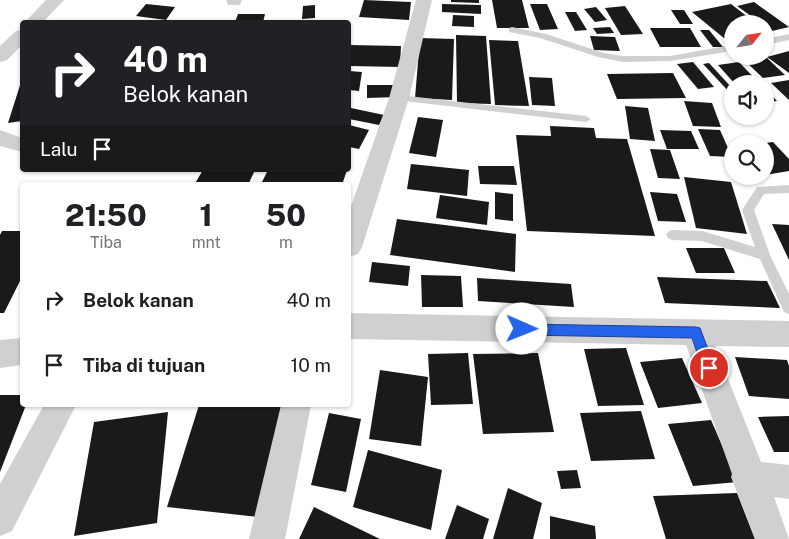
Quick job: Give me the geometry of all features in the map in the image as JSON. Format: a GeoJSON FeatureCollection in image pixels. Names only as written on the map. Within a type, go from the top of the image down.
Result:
{"type":"FeatureCollection","features":[{"type":"Feature","properties":{"kind":"street"},"geometry":{"type":"LineString","coordinates":[[36,20],[56,0]]}},
{"type":"Feature","properties":{"kind":"street"},"geometry":{"type":"LineString","coordinates":[[351,241],[399,98],[424,0]]}},
{"type":"Feature","properties":{"kind":"street"},"geometry":{"type":"LineString","coordinates":[[0,56],[20,37]]}},
{"type":"Feature","properties":{"kind":"street"},"geometry":{"type":"LineString","coordinates":[[351,326],[789,334]]}},
{"type":"Feature","properties":{"kind":"street"},"geometry":{"type":"LineString","coordinates":[[696,332],[748,477],[773,539]]}},
{"type":"Feature","properties":{"kind":"street"},"geometry":{"type":"LineString","coordinates":[[0,354],[20,352]]}},
{"type":"Feature","properties":{"kind":"street"},"geometry":{"type":"LineString","coordinates":[[0,519],[60,407]]}},
{"type":"Feature","properties":{"kind":"street"},"geometry":{"type":"LineString","coordinates":[[267,539],[296,407]]}},
{"type":"Feature","properties":{"kind":"street"},"geometry":{"type":"LineString","coordinates":[[748,477],[789,482]]}},
{"type":"Feature","properties":{"kind":"lane"},"geometry":{"type":"LineString","coordinates":[[512,30],[529,32],[562,41],[580,50],[645,62],[724,49]]}},
{"type":"Feature","properties":{"kind":"lane"},"geometry":{"type":"LineString","coordinates":[[774,40],[789,37]]}},
{"type":"Feature","properties":{"kind":"lane"},"geometry":{"type":"LineString","coordinates":[[779,39],[789,47]]}},
{"type":"Feature","properties":{"kind":"lane"},"geometry":{"type":"LineString","coordinates":[[399,98],[586,119]]}},
{"type":"Feature","properties":{"kind":"lane"},"geometry":{"type":"LineString","coordinates":[[789,189],[761,190],[748,210],[764,255],[789,308]]}},
{"type":"Feature","properties":{"kind":"lane"},"geometry":{"type":"LineString","coordinates":[[672,235],[702,236],[764,255]]}},
{"type":"Feature","properties":{"kind":"building"},"geometry":{"type":"Polygon","coordinates":[[[364,0],[411,2],[409,20],[359,17],[364,0]]]}},
{"type":"Feature","properties":{"kind":"building"},"geometry":{"type":"Polygon","coordinates":[[[451,0],[479,0],[479,3],[451,2],[451,0]]]}},
{"type":"Feature","properties":{"kind":"building"},"geometry":{"type":"Polygon","coordinates":[[[492,0],[522,0],[529,28],[497,28],[492,0]]]}},
{"type":"Feature","properties":{"kind":"building"},"geometry":{"type":"Polygon","coordinates":[[[754,2],[772,15],[750,15],[737,6],[754,2]]]}},
{"type":"Feature","properties":{"kind":"building"},"geometry":{"type":"Polygon","coordinates":[[[146,4],[175,7],[166,20],[136,16],[146,4]]]}},
{"type":"Feature","properties":{"kind":"building"},"geometry":{"type":"Polygon","coordinates":[[[442,4],[481,5],[481,14],[442,12],[442,4]]]}},
{"type":"Feature","properties":{"kind":"building"},"geometry":{"type":"Polygon","coordinates":[[[530,4],[547,4],[558,29],[540,30],[530,4]]]}},
{"type":"Feature","properties":{"kind":"building"},"geometry":{"type":"Polygon","coordinates":[[[731,4],[745,15],[724,15],[724,38],[692,12],[731,4]]]}},
{"type":"Feature","properties":{"kind":"building"},"geometry":{"type":"Polygon","coordinates":[[[315,5],[315,18],[302,19],[303,6],[315,5]]]}},
{"type":"Feature","properties":{"kind":"building"},"geometry":{"type":"Polygon","coordinates":[[[625,6],[643,34],[621,35],[605,8],[625,6]]]}},
{"type":"Feature","properties":{"kind":"building"},"geometry":{"type":"Polygon","coordinates":[[[596,7],[607,20],[595,22],[584,9],[596,7]]]}},
{"type":"Feature","properties":{"kind":"building"},"geometry":{"type":"Polygon","coordinates":[[[671,10],[684,10],[693,24],[680,24],[671,10]]]}},
{"type":"Feature","properties":{"kind":"building"},"geometry":{"type":"Polygon","coordinates":[[[565,12],[576,12],[587,30],[575,31],[565,12]]]}},
{"type":"Feature","properties":{"kind":"building"},"geometry":{"type":"Polygon","coordinates":[[[238,14],[265,14],[264,20],[236,20],[238,14]]]}},
{"type":"Feature","properties":{"kind":"building"},"geometry":{"type":"Polygon","coordinates":[[[453,15],[474,16],[474,27],[452,26],[453,15]]]}},
{"type":"Feature","properties":{"kind":"building"},"geometry":{"type":"Polygon","coordinates":[[[774,16],[789,27],[774,31],[774,16]]]}},
{"type":"Feature","properties":{"kind":"building"},"geometry":{"type":"Polygon","coordinates":[[[610,27],[614,33],[597,34],[593,28],[610,27]]]}},
{"type":"Feature","properties":{"kind":"building"},"geometry":{"type":"Polygon","coordinates":[[[650,28],[690,28],[701,47],[660,47],[650,28]]]}},
{"type":"Feature","properties":{"kind":"building"},"geometry":{"type":"Polygon","coordinates":[[[700,30],[709,30],[723,47],[713,47],[700,30]]]}},
{"type":"Feature","properties":{"kind":"building"},"geometry":{"type":"Polygon","coordinates":[[[456,35],[486,36],[491,104],[457,103],[456,35]]]}},
{"type":"Feature","properties":{"kind":"building"},"geometry":{"type":"Polygon","coordinates":[[[590,36],[615,37],[620,51],[594,50],[590,36]]]}},
{"type":"Feature","properties":{"kind":"building"},"geometry":{"type":"Polygon","coordinates":[[[420,38],[454,39],[452,100],[415,98],[420,38]]]}},
{"type":"Feature","properties":{"kind":"building"},"geometry":{"type":"Polygon","coordinates":[[[489,40],[518,41],[529,106],[495,105],[489,40]]]}},
{"type":"Feature","properties":{"kind":"building"},"geometry":{"type":"Polygon","coordinates":[[[351,45],[401,46],[400,67],[351,66],[351,45]]]}},
{"type":"Feature","properties":{"kind":"building"},"geometry":{"type":"Polygon","coordinates":[[[789,51],[789,73],[774,62],[774,55],[789,51]]]}},
{"type":"Feature","properties":{"kind":"building"},"geometry":{"type":"Polygon","coordinates":[[[693,62],[714,87],[698,89],[677,64],[693,62]]]}},
{"type":"Feature","properties":{"kind":"building"},"geometry":{"type":"Polygon","coordinates":[[[709,63],[724,79],[724,86],[703,64],[709,63]]]}},
{"type":"Feature","properties":{"kind":"building"},"geometry":{"type":"Polygon","coordinates":[[[718,65],[742,65],[751,75],[727,75],[718,65]]]}},
{"type":"Feature","properties":{"kind":"building"},"geometry":{"type":"Polygon","coordinates":[[[749,65],[774,65],[785,75],[774,76],[760,75],[749,65]]]}},
{"type":"Feature","properties":{"kind":"building"},"geometry":{"type":"Polygon","coordinates":[[[351,71],[362,72],[359,91],[351,90],[351,71]]]}},
{"type":"Feature","properties":{"kind":"building"},"geometry":{"type":"Polygon","coordinates":[[[673,73],[686,98],[617,99],[607,74],[673,73]]]}},
{"type":"Feature","properties":{"kind":"building"},"geometry":{"type":"Polygon","coordinates":[[[529,77],[552,78],[555,106],[532,105],[529,77]]]}},
{"type":"Feature","properties":{"kind":"building"},"geometry":{"type":"Polygon","coordinates":[[[789,80],[789,100],[774,86],[774,82],[789,80]]]}},
{"type":"Feature","properties":{"kind":"building"},"geometry":{"type":"Polygon","coordinates":[[[20,85],[20,121],[8,123],[20,85]]]}},
{"type":"Feature","properties":{"kind":"building"},"geometry":{"type":"Polygon","coordinates":[[[367,85],[397,85],[398,97],[367,98],[367,85]]]}},
{"type":"Feature","properties":{"kind":"building"},"geometry":{"type":"Polygon","coordinates":[[[684,101],[712,103],[721,127],[693,126],[684,101]]]}},
{"type":"Feature","properties":{"kind":"building"},"geometry":{"type":"Polygon","coordinates":[[[625,106],[648,108],[655,141],[630,139],[625,106]]]}},
{"type":"Feature","properties":{"kind":"building"},"geometry":{"type":"Polygon","coordinates":[[[351,108],[384,115],[379,125],[351,119],[351,108]]]}},
{"type":"Feature","properties":{"kind":"building"},"geometry":{"type":"Polygon","coordinates":[[[418,117],[443,120],[436,157],[409,153],[418,117]]]}},
{"type":"Feature","properties":{"kind":"building"},"geometry":{"type":"Polygon","coordinates":[[[351,126],[369,130],[359,149],[351,147],[351,126]]]}},
{"type":"Feature","properties":{"kind":"building"},"geometry":{"type":"Polygon","coordinates":[[[550,126],[594,128],[596,138],[627,139],[655,236],[527,231],[516,135],[551,136],[550,126]]]}},
{"type":"Feature","properties":{"kind":"building"},"geometry":{"type":"Polygon","coordinates":[[[698,129],[720,130],[724,139],[724,157],[710,156],[698,129]]]}},
{"type":"Feature","properties":{"kind":"building"},"geometry":{"type":"Polygon","coordinates":[[[660,130],[691,131],[699,149],[667,149],[660,130]]]}},
{"type":"Feature","properties":{"kind":"building"},"geometry":{"type":"Polygon","coordinates":[[[774,143],[789,159],[789,171],[774,174],[774,143]]]}},
{"type":"Feature","properties":{"kind":"building"},"geometry":{"type":"Polygon","coordinates":[[[650,149],[670,150],[680,179],[658,178],[650,149]]]}},
{"type":"Feature","properties":{"kind":"building"},"geometry":{"type":"Polygon","coordinates":[[[411,164],[469,170],[467,196],[407,189],[411,164]]]}},
{"type":"Feature","properties":{"kind":"building"},"geometry":{"type":"Polygon","coordinates":[[[478,166],[514,166],[517,185],[480,184],[478,166]]]}},
{"type":"Feature","properties":{"kind":"building"},"geometry":{"type":"Polygon","coordinates":[[[202,172],[254,172],[249,182],[196,182],[202,172]]]}},
{"type":"Feature","properties":{"kind":"building"},"geometry":{"type":"Polygon","coordinates":[[[267,172],[346,172],[343,182],[262,182],[267,172]]]}},
{"type":"Feature","properties":{"kind":"building"},"geometry":{"type":"Polygon","coordinates":[[[684,177],[724,181],[724,185],[732,185],[747,234],[696,228],[684,177]]]}},
{"type":"Feature","properties":{"kind":"building"},"geometry":{"type":"Polygon","coordinates":[[[495,192],[513,194],[513,221],[495,219],[495,192]]]}},
{"type":"Feature","properties":{"kind":"building"},"geometry":{"type":"Polygon","coordinates":[[[650,192],[677,194],[686,222],[658,221],[650,192]]]}},
{"type":"Feature","properties":{"kind":"building"},"geometry":{"type":"Polygon","coordinates":[[[440,195],[489,202],[487,225],[436,218],[440,195]]]}},
{"type":"Feature","properties":{"kind":"building"},"geometry":{"type":"Polygon","coordinates":[[[397,219],[516,234],[515,272],[390,255],[397,219]]]}},
{"type":"Feature","properties":{"kind":"building"},"geometry":{"type":"Polygon","coordinates":[[[772,224],[789,225],[789,260],[772,224]]]}},
{"type":"Feature","properties":{"kind":"building"},"geometry":{"type":"Polygon","coordinates":[[[2,231],[20,231],[20,281],[4,313],[0,313],[0,235],[2,231]]]}},
{"type":"Feature","properties":{"kind":"building"},"geometry":{"type":"Polygon","coordinates":[[[686,248],[724,248],[735,273],[696,273],[686,248]]]}},
{"type":"Feature","properties":{"kind":"building"},"geometry":{"type":"Polygon","coordinates":[[[372,262],[410,266],[408,286],[369,282],[372,262]]]}},
{"type":"Feature","properties":{"kind":"building"},"geometry":{"type":"Polygon","coordinates":[[[421,275],[461,276],[463,307],[422,307],[421,275]]]}},
{"type":"Feature","properties":{"kind":"building"},"geometry":{"type":"Polygon","coordinates":[[[657,277],[767,281],[780,308],[665,303],[657,277]]]}},
{"type":"Feature","properties":{"kind":"building"},"geometry":{"type":"Polygon","coordinates":[[[477,278],[571,284],[574,307],[478,301],[477,278]]]}},
{"type":"Feature","properties":{"kind":"building"},"geometry":{"type":"Polygon","coordinates":[[[626,348],[644,405],[598,406],[584,349],[626,348]]]}},
{"type":"Feature","properties":{"kind":"building"},"geometry":{"type":"Polygon","coordinates":[[[468,353],[473,404],[431,405],[428,354],[468,353]]]}},
{"type":"Feature","properties":{"kind":"building"},"geometry":{"type":"Polygon","coordinates":[[[538,353],[554,432],[483,434],[473,354],[538,353]]]}},
{"type":"Feature","properties":{"kind":"building"},"geometry":{"type":"Polygon","coordinates":[[[735,357],[787,360],[789,366],[789,399],[749,396],[735,357]]]}},
{"type":"Feature","properties":{"kind":"building"},"geometry":{"type":"Polygon","coordinates":[[[682,358],[702,403],[658,408],[640,362],[682,358]]]}},
{"type":"Feature","properties":{"kind":"building"},"geometry":{"type":"Polygon","coordinates":[[[380,370],[428,377],[421,446],[369,439],[380,370]]]}},
{"type":"Feature","properties":{"kind":"building"},"geometry":{"type":"Polygon","coordinates":[[[0,395],[20,395],[20,407],[25,407],[0,472],[0,395]]]}},
{"type":"Feature","properties":{"kind":"building"},"geometry":{"type":"Polygon","coordinates":[[[198,407],[292,407],[268,518],[167,507],[198,407]]]}},
{"type":"Feature","properties":{"kind":"building"},"geometry":{"type":"Polygon","coordinates":[[[641,411],[655,459],[591,461],[580,413],[641,411]]]}},
{"type":"Feature","properties":{"kind":"building"},"geometry":{"type":"Polygon","coordinates":[[[168,412],[157,523],[74,536],[94,422],[168,412]]]}},
{"type":"Feature","properties":{"kind":"building"},"geometry":{"type":"Polygon","coordinates":[[[329,413],[361,419],[346,492],[311,485],[329,413]]]}},
{"type":"Feature","properties":{"kind":"building"},"geometry":{"type":"Polygon","coordinates":[[[789,416],[789,452],[774,452],[758,417],[789,416]]]}},
{"type":"Feature","properties":{"kind":"building"},"geometry":{"type":"Polygon","coordinates":[[[711,420],[738,482],[693,486],[668,424],[711,420]]]}},
{"type":"Feature","properties":{"kind":"building"},"geometry":{"type":"Polygon","coordinates":[[[368,450],[442,470],[431,530],[353,507],[368,450]]]}},
{"type":"Feature","properties":{"kind":"building"},"geometry":{"type":"Polygon","coordinates":[[[577,470],[581,488],[561,489],[557,471],[577,470]]]}},
{"type":"Feature","properties":{"kind":"building"},"geometry":{"type":"Polygon","coordinates":[[[508,488],[542,503],[533,539],[493,539],[508,488]]]}},
{"type":"Feature","properties":{"kind":"building"},"geometry":{"type":"Polygon","coordinates":[[[737,493],[755,539],[666,539],[653,496],[737,493]]]}},
{"type":"Feature","properties":{"kind":"building"},"geometry":{"type":"Polygon","coordinates":[[[457,505],[489,519],[483,539],[445,539],[457,505]]]}},
{"type":"Feature","properties":{"kind":"building"},"geometry":{"type":"Polygon","coordinates":[[[314,507],[380,539],[299,539],[314,507]]]}},
{"type":"Feature","properties":{"kind":"building"},"geometry":{"type":"Polygon","coordinates":[[[550,516],[595,526],[596,539],[550,539],[550,516]]]}},
{"type":"Feature","properties":{"kind":"route"},"geometry":{"type":"LineString","coordinates":[[522,329],[696,332],[709,368]]}}]}
